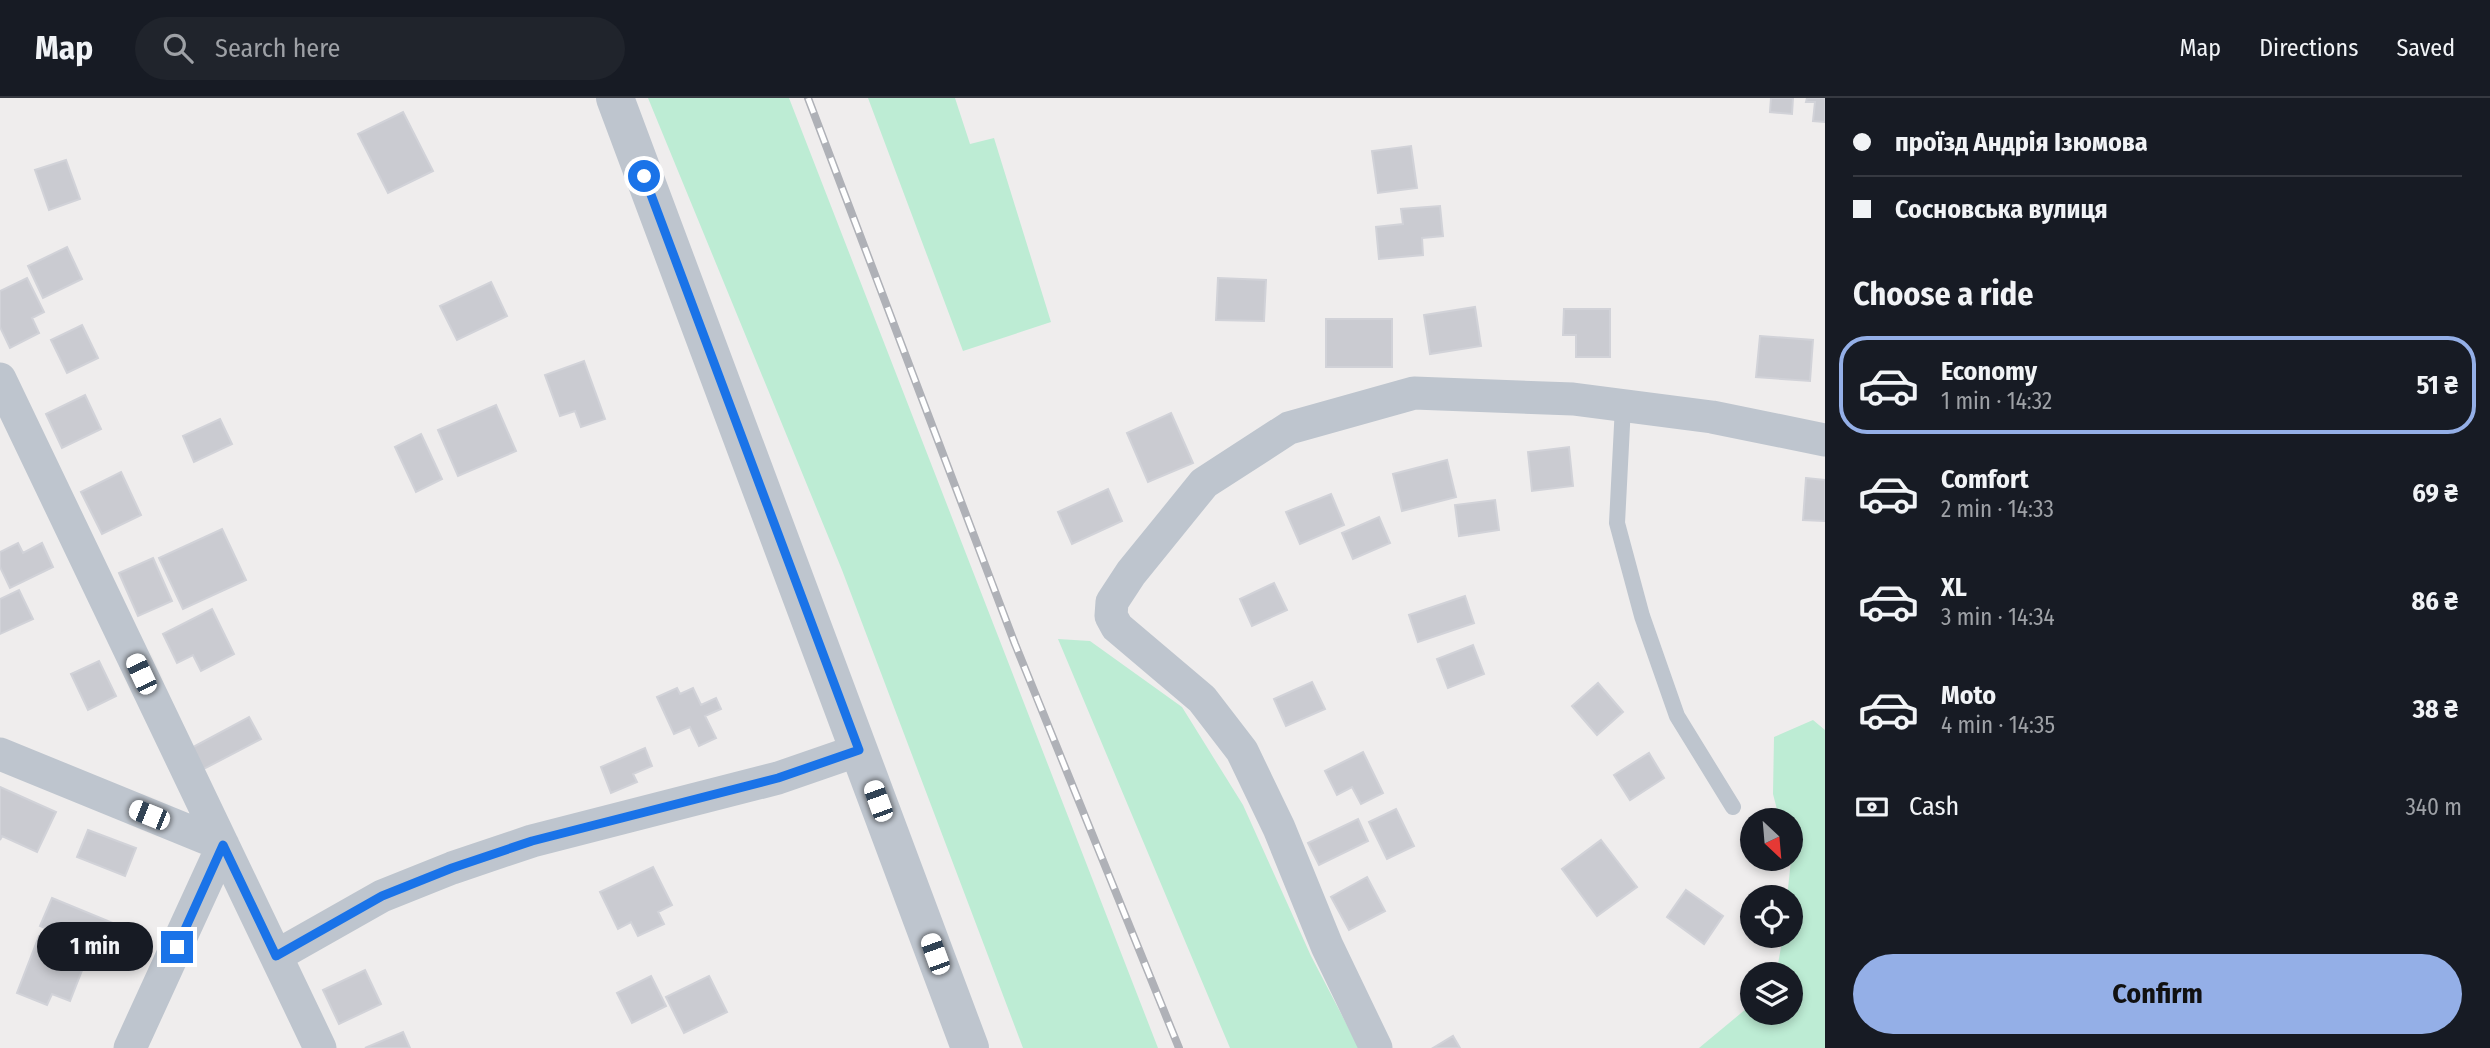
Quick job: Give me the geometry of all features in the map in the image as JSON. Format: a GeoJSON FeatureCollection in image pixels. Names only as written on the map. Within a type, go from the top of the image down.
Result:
{"type":"FeatureCollection","features":[{"type":"Feature","properties":{"kind":"street"},"geometry":{"type":"LineString","coordinates":[[615,98],[970,1048]]}},
{"type":"Feature","properties":{"kind":"street"},"geometry":{"type":"LineString","coordinates":[[0,379],[320,1048]]}},
{"type":"Feature","properties":{"kind":"street"},"geometry":{"type":"LineString","coordinates":[[1376,1048],[1326,946],[1279,828],[1242,751],[1202,699],[1117,627],[1111,616],[1112,602],[1131,573],[1204,483],[1289,428],[1414,393],[1573,399],[1712,416],[1825,440]]}},
{"type":"Feature","properties":{"kind":"street"},"geometry":{"type":"LineString","coordinates":[[276,956],[382,896],[452,868],[532,841],[778,778],[859,750]]}},
{"type":"Feature","properties":{"kind":"street"},"geometry":{"type":"LineString","coordinates":[[0,754],[223,845]]}},
{"type":"Feature","properties":{"kind":"street"},"geometry":{"type":"LineString","coordinates":[[130,1048],[223,845]]}},
{"type":"Feature","properties":{"kind":"lane"},"geometry":{"type":"LineString","coordinates":[[1623,406],[1617,523],[1642,616],[1677,716],[1733,807]]}},
{"type":"Feature","properties":{"kind":"green space"},"geometry":{"type":"Polygon","coordinates":[[[648,98],[789,98],[1158,1048],[1023,1048],[842,570],[648,98]]]}},
{"type":"Feature","properties":{"kind":"green space"},"geometry":{"type":"Polygon","coordinates":[[[868,98],[955,98],[970,144],[994,138],[1051,322],[963,351],[868,98]]]}},
{"type":"Feature","properties":{"kind":"green space"},"geometry":{"type":"Polygon","coordinates":[[[1058,639],[1090,641],[1182,707],[1243,805],[1311,956],[1359,1048],[1230,1048],[1058,639]]]}},
{"type":"Feature","properties":{"kind":"green space"},"geometry":{"type":"Polygon","coordinates":[[[1813,720],[1825,730],[1825,1048],[1699,1048],[1740,1014],[1740,1025],[1803,1025],[1803,962],[1778,962],[1781,948],[1803,948],[1803,885],[1788,885],[1790,872],[1803,871],[1803,808],[1777,808],[1773,794],[1774,737],[1813,720]]]}},
{"type":"Feature","properties":{"kind":"building"},"geometry":{"type":"Polygon","coordinates":[[[1771,98],[1793,98],[1792,114],[1770,112],[1771,98]]]}},
{"type":"Feature","properties":{"kind":"building"},"geometry":{"type":"Polygon","coordinates":[[[1807,98],[1825,98],[1825,122],[1813,121],[1815,102],[1806,102],[1807,98]]]}},
{"type":"Feature","properties":{"kind":"building"},"geometry":{"type":"Polygon","coordinates":[[[403,112],[433,171],[388,193],[358,134],[403,112]]]}},
{"type":"Feature","properties":{"kind":"building"},"geometry":{"type":"Polygon","coordinates":[[[1411,146],[1417,188],[1378,193],[1372,151],[1411,146]]]}},
{"type":"Feature","properties":{"kind":"building"},"geometry":{"type":"Polygon","coordinates":[[[66,160],[80,199],[49,210],[35,170],[66,160]]]}},
{"type":"Feature","properties":{"kind":"building"},"geometry":{"type":"Polygon","coordinates":[[[1440,206],[1443,236],[1422,238],[1423,255],[1379,259],[1376,227],[1403,224],[1401,209],[1440,206]]]}},
{"type":"Feature","properties":{"kind":"building"},"geometry":{"type":"Polygon","coordinates":[[[67,247],[82,279],[43,298],[28,266],[67,247]]]}},
{"type":"Feature","properties":{"kind":"building"},"geometry":{"type":"Polygon","coordinates":[[[27,278],[44,312],[32,318],[39,333],[10,348],[0,327],[0,291],[27,278]]]}},
{"type":"Feature","properties":{"kind":"building"},"geometry":{"type":"Polygon","coordinates":[[[1218,278],[1266,280],[1264,321],[1216,320],[1218,278]]]}},
{"type":"Feature","properties":{"kind":"building"},"geometry":{"type":"Polygon","coordinates":[[[491,282],[507,316],[457,340],[440,306],[491,282]]]}},
{"type":"Feature","properties":{"kind":"building"},"geometry":{"type":"Polygon","coordinates":[[[1475,307],[1481,346],[1430,354],[1424,315],[1475,307]]]}},
{"type":"Feature","properties":{"kind":"building"},"geometry":{"type":"Polygon","coordinates":[[[1564,309],[1610,309],[1610,357],[1576,357],[1576,335],[1563,335],[1564,309]]]}},
{"type":"Feature","properties":{"kind":"building"},"geometry":{"type":"Polygon","coordinates":[[[1326,319],[1392,319],[1392,367],[1326,367],[1326,319]]]}},
{"type":"Feature","properties":{"kind":"building"},"geometry":{"type":"Polygon","coordinates":[[[82,325],[98,358],[67,373],[51,340],[82,325]]]}},
{"type":"Feature","properties":{"kind":"building"},"geometry":{"type":"Polygon","coordinates":[[[1760,336],[1813,340],[1810,381],[1756,377],[1760,336]]]}},
{"type":"Feature","properties":{"kind":"building"},"geometry":{"type":"Polygon","coordinates":[[[584,361],[605,419],[581,427],[575,411],[560,416],[545,375],[584,361]]]}},
{"type":"Feature","properties":{"kind":"building"},"geometry":{"type":"Polygon","coordinates":[[[85,395],[101,429],[62,448],[46,414],[85,395]]]}},
{"type":"Feature","properties":{"kind":"building"},"geometry":{"type":"Polygon","coordinates":[[[496,405],[516,451],[458,476],[438,430],[496,405]]]}},
{"type":"Feature","properties":{"kind":"building"},"geometry":{"type":"Polygon","coordinates":[[[1171,413],[1193,463],[1148,482],[1127,433],[1171,413]]]}},
{"type":"Feature","properties":{"kind":"building"},"geometry":{"type":"Polygon","coordinates":[[[220,419],[232,444],[194,462],[183,436],[220,419]]]}},
{"type":"Feature","properties":{"kind":"building"},"geometry":{"type":"Polygon","coordinates":[[[421,434],[442,479],[416,492],[395,447],[421,434]]]}},
{"type":"Feature","properties":{"kind":"building"},"geometry":{"type":"Polygon","coordinates":[[[1569,447],[1573,486],[1532,491],[1528,452],[1569,447]]]}},
{"type":"Feature","properties":{"kind":"building"},"geometry":{"type":"Polygon","coordinates":[[[1447,460],[1456,497],[1402,511],[1393,474],[1447,460]]]}},
{"type":"Feature","properties":{"kind":"building"},"geometry":{"type":"Polygon","coordinates":[[[121,472],[141,515],[102,534],[81,492],[121,472]]]}},
{"type":"Feature","properties":{"kind":"building"},"geometry":{"type":"Polygon","coordinates":[[[1806,478],[1825,480],[1825,521],[1803,520],[1806,478]]]}},
{"type":"Feature","properties":{"kind":"building"},"geometry":{"type":"Polygon","coordinates":[[[1108,489],[1122,521],[1072,544],[1058,512],[1108,489]]]}},
{"type":"Feature","properties":{"kind":"building"},"geometry":{"type":"Polygon","coordinates":[[[1331,494],[1344,525],[1300,544],[1286,512],[1331,494]]]}},
{"type":"Feature","properties":{"kind":"building"},"geometry":{"type":"Polygon","coordinates":[[[1495,500],[1499,530],[1459,536],[1455,505],[1495,500]]]}},
{"type":"Feature","properties":{"kind":"building"},"geometry":{"type":"Polygon","coordinates":[[[1379,517],[1390,543],[1353,559],[1342,533],[1379,517]]]}},
{"type":"Feature","properties":{"kind":"building"},"geometry":{"type":"Polygon","coordinates":[[[222,529],[246,580],[183,609],[159,558],[222,529]]]}},
{"type":"Feature","properties":{"kind":"building"},"geometry":{"type":"Polygon","coordinates":[[[18,543],[23,553],[42,543],[53,567],[10,588],[0,567],[0,552],[18,543]]]}},
{"type":"Feature","properties":{"kind":"building"},"geometry":{"type":"Polygon","coordinates":[[[153,558],[172,601],[138,616],[119,573],[153,558]]]}},
{"type":"Feature","properties":{"kind":"building"},"geometry":{"type":"Polygon","coordinates":[[[1274,583],[1287,610],[1252,626],[1240,599],[1274,583]]]}},
{"type":"Feature","properties":{"kind":"building"},"geometry":{"type":"Polygon","coordinates":[[[19,590],[33,619],[0,634],[0,599],[19,590]]]}},
{"type":"Feature","properties":{"kind":"building"},"geometry":{"type":"Polygon","coordinates":[[[1465,596],[1474,623],[1418,642],[1409,615],[1465,596]]]}},
{"type":"Feature","properties":{"kind":"building"},"geometry":{"type":"Polygon","coordinates":[[[212,609],[234,654],[201,671],[193,655],[177,663],[163,634],[212,609]]]}},
{"type":"Feature","properties":{"kind":"building"},"geometry":{"type":"Polygon","coordinates":[[[1473,645],[1484,674],[1448,688],[1437,659],[1473,645]]]}},
{"type":"Feature","properties":{"kind":"building"},"geometry":{"type":"Polygon","coordinates":[[[99,661],[116,696],[88,710],[71,674],[99,661]]]}},
{"type":"Feature","properties":{"kind":"building"},"geometry":{"type":"Polygon","coordinates":[[[1312,682],[1325,709],[1286,726],[1274,699],[1312,682]]]}},
{"type":"Feature","properties":{"kind":"building"},"geometry":{"type":"Polygon","coordinates":[[[1598,683],[1623,712],[1597,735],[1572,706],[1598,683]]]}},
{"type":"Feature","properties":{"kind":"building"},"geometry":{"type":"Polygon","coordinates":[[[677,688],[680,694],[693,688],[701,705],[716,698],[721,709],[705,716],[716,738],[699,746],[690,727],[674,734],[657,697],[677,688]]]}},
{"type":"Feature","properties":{"kind":"building"},"geometry":{"type":"Polygon","coordinates":[[[249,717],[261,739],[196,773],[184,752],[249,717]]]}},
{"type":"Feature","properties":{"kind":"building"},"geometry":{"type":"Polygon","coordinates":[[[645,748],[652,766],[633,774],[637,782],[611,793],[601,767],[645,748]]]}},
{"type":"Feature","properties":{"kind":"building"},"geometry":{"type":"Polygon","coordinates":[[[1363,752],[1383,793],[1361,804],[1352,787],[1337,795],[1325,771],[1363,752]]]}},
{"type":"Feature","properties":{"kind":"building"},"geometry":{"type":"Polygon","coordinates":[[[1649,753],[1664,778],[1630,800],[1614,775],[1649,753]]]}},
{"type":"Feature","properties":{"kind":"building"},"geometry":{"type":"Polygon","coordinates":[[[0,787],[56,812],[37,852],[2,836],[0,840],[0,787]]]}},
{"type":"Feature","properties":{"kind":"building"},"geometry":{"type":"Polygon","coordinates":[[[1396,809],[1414,846],[1387,859],[1369,822],[1396,809]]]}},
{"type":"Feature","properties":{"kind":"building"},"geometry":{"type":"Polygon","coordinates":[[[1358,819],[1368,841],[1319,865],[1308,843],[1358,819]]]}},
{"type":"Feature","properties":{"kind":"building"},"geometry":{"type":"Polygon","coordinates":[[[88,830],[136,848],[125,876],[77,857],[88,830]]]}},
{"type":"Feature","properties":{"kind":"building"},"geometry":{"type":"Polygon","coordinates":[[[1601,840],[1637,887],[1597,916],[1562,869],[1601,840]]]}},
{"type":"Feature","properties":{"kind":"building"},"geometry":{"type":"Polygon","coordinates":[[[653,867],[672,905],[658,912],[664,924],[638,936],[631,922],[618,929],[600,892],[653,867]]]}},
{"type":"Feature","properties":{"kind":"building"},"geometry":{"type":"Polygon","coordinates":[[[1367,877],[1385,911],[1349,930],[1331,897],[1367,877]]]}},
{"type":"Feature","properties":{"kind":"building"},"geometry":{"type":"Polygon","coordinates":[[[1686,890],[1723,916],[1704,944],[1667,917],[1686,890]]]}},
{"type":"Feature","properties":{"kind":"building"},"geometry":{"type":"Polygon","coordinates":[[[52,898],[125,928],[113,956],[40,926],[52,898]]]}},
{"type":"Feature","properties":{"kind":"building"},"geometry":{"type":"Polygon","coordinates":[[[39,936],[88,955],[70,1001],[52,994],[47,1005],[17,993],[39,936]]]}},
{"type":"Feature","properties":{"kind":"building"},"geometry":{"type":"Polygon","coordinates":[[[365,970],[381,1004],[339,1024],[323,990],[365,970]]]}},
{"type":"Feature","properties":{"kind":"building"},"geometry":{"type":"Polygon","coordinates":[[[651,976],[666,1006],[632,1023],[617,993],[651,976]]]}},
{"type":"Feature","properties":{"kind":"building"},"geometry":{"type":"Polygon","coordinates":[[[709,976],[727,1012],[684,1033],[666,997],[709,976]]]}},
{"type":"Feature","properties":{"kind":"building"},"geometry":{"type":"Polygon","coordinates":[[[403,1032],[410,1048],[365,1048],[403,1032]]]}},
{"type":"Feature","properties":{"kind":"building"},"geometry":{"type":"Polygon","coordinates":[[[1453,1036],[1460,1048],[1433,1048],[1453,1036]]]}},
{"type":"Feature","properties":{"kind":"railway"},"geometry":{"type":"LineString","coordinates":[[808,98],[1015,644],[1179,1048]]}},
{"type":"Feature","properties":{"kind":"route"},"geometry":{"type":"LineString","coordinates":[[177,947],[223,845],[276,956],[382,896],[452,868],[532,841],[778,778],[859,750],[644,176]]}}]}
